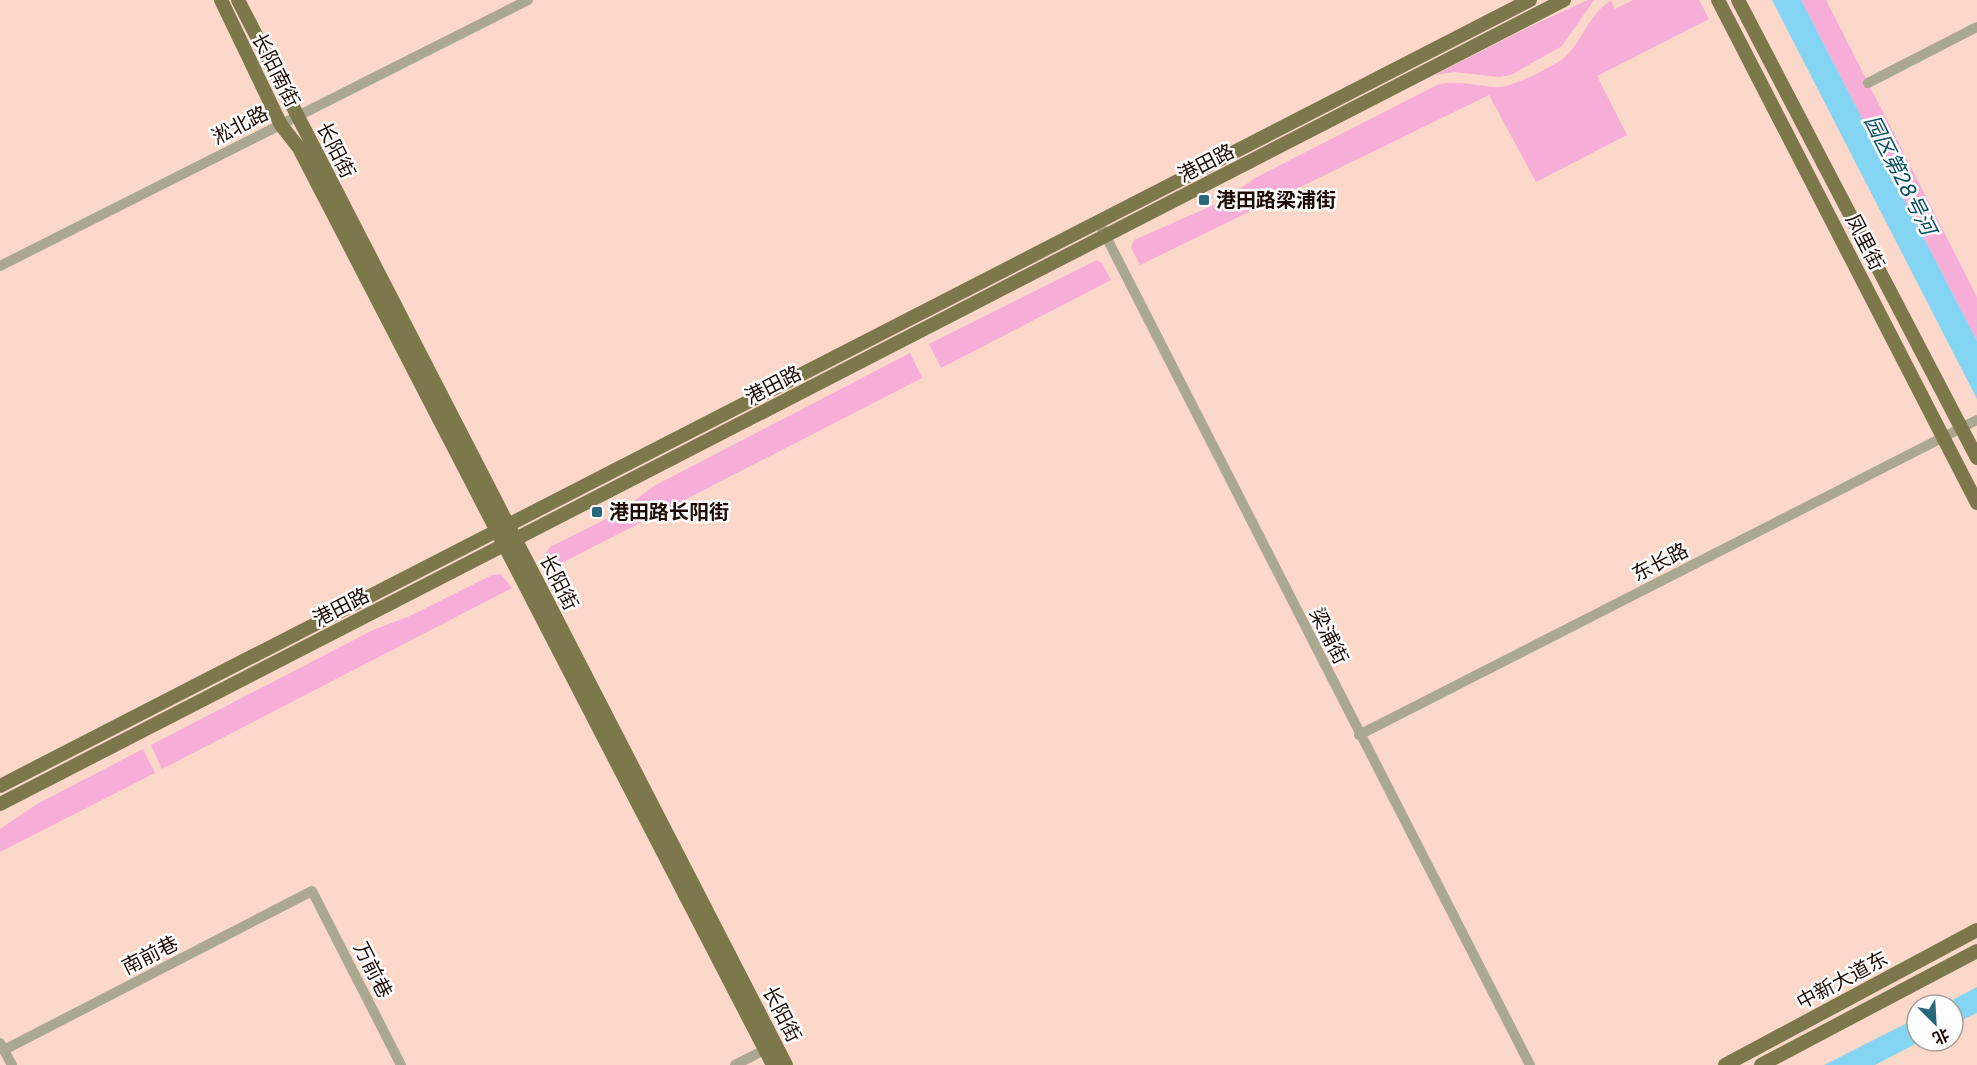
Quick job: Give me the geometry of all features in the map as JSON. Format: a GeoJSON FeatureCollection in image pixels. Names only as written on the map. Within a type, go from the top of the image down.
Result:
{"type":"FeatureCollection","features":[{"type":"Feature","properties":{"kind":"main road","name":"长阳南街"},"geometry":{"type":"LineString","coordinates":[[221,0],[281,124]]}},
{"type":"Feature","properties":{"kind":"main road","name":"长阳南街"},"geometry":{"type":"LineString","coordinates":[[238,0],[297,116]]}},
{"type":"Feature","properties":{"kind":"main road","name":"港田路"},"geometry":{"type":"LineString","coordinates":[[0,786],[1530,0]]}},
{"type":"Feature","properties":{"kind":"main road","name":"港田路"},"geometry":{"type":"LineString","coordinates":[[0,804],[1564,0]]}},
{"type":"Feature","properties":{"kind":"main road","name":"凤里街"},"geometry":{"type":"LineString","coordinates":[[1718,0],[1977,503]]}},
{"type":"Feature","properties":{"kind":"main road","name":"凤里街"},"geometry":{"type":"LineString","coordinates":[[1738,0],[1977,458]]}},
{"type":"Feature","properties":{"kind":"main road","name":"长阳街"},"geometry":{"type":"LineString","coordinates":[[297,116],[510,543],[770,1047],[786,1065]]}},
{"type":"Feature","properties":{"kind":"main road","name":"长阳街"},"geometry":{"type":"LineString","coordinates":[[281,124],[298,148],[503,528]]}},
{"type":"Feature","properties":{"kind":"main road","name":"中新大道东"},"geometry":{"type":"LineString","coordinates":[[1725,1065],[1977,930]]}},
{"type":"Feature","properties":{"kind":"main road","name":"中新大道东"},"geometry":{"type":"LineString","coordinates":[[1761,1065],[1977,951]]}},
{"type":"Feature","properties":{"kind":"main road","name":"长阳街"},"geometry":{"type":"LineString","coordinates":[[770,1047],[773,1065]]}},
{"type":"Feature","properties":{"kind":"street","name":"淞北路"},"geometry":{"type":"LineString","coordinates":[[0,266],[528,0]]}},
{"type":"Feature","properties":{"kind":"street"},"geometry":{"type":"LineString","coordinates":[[1868,83],[1977,27]]}},
{"type":"Feature","properties":{"kind":"street","name":"梁浦街"},"geometry":{"type":"LineString","coordinates":[[1098,221],[1359,735],[1530,1065]]}},
{"type":"Feature","properties":{"kind":"street","name":"东长路"},"geometry":{"type":"LineString","coordinates":[[1359,735],[1977,420]]}},
{"type":"Feature","properties":{"kind":"street","name":"南前巷"},"geometry":{"type":"LineString","coordinates":[[2,1047],[312,891]]}},
{"type":"Feature","properties":{"kind":"street","name":"万前巷"},"geometry":{"type":"LineString","coordinates":[[312,891],[401,1065]]}},
{"type":"Feature","properties":{"kind":"street"},"geometry":{"type":"LineString","coordinates":[[2,1047],[12,1065]]}},
{"type":"Feature","properties":{"kind":"street"},"geometry":{"type":"LineString","coordinates":[[735,1065],[770,1047]]}},
{"type":"Feature","properties":{"kind":"shaded area"},"geometry":{"type":"Polygon","coordinates":[[[1588,0],[1594,0],[1562,46],[1511,75],[1499,77],[1454,72],[1435,75],[1535,24],[1588,0]]]}},
{"type":"Feature","properties":{"kind":"shaded area"},"geometry":{"type":"Polygon","coordinates":[[[1633,0],[1699,0],[1709,19],[1597,76],[1627,135],[1536,182],[1489,95],[1140,265],[1131,248],[1134,240],[1223,201],[1255,178],[1439,84],[1461,83],[1498,87],[1513,84],[1542,71],[1571,51],[1603,6],[1611,1],[1615,9],[1633,0]]]}},
{"type":"Feature","properties":{"kind":"shaded area"},"geometry":{"type":"Polygon","coordinates":[[[1801,0],[1826,0],[1977,297],[1977,341],[1801,0]]]}},
{"type":"Feature","properties":{"kind":"shaded area"},"geometry":{"type":"Polygon","coordinates":[[[1097,260],[1102,263],[1111,280],[941,368],[929,344],[1097,260]]]}},
{"type":"Feature","properties":{"kind":"shaded area"},"geometry":{"type":"Polygon","coordinates":[[[910,353],[922,378],[550,569],[544,555],[550,547],[618,513],[654,486],[910,353]]]}},
{"type":"Feature","properties":{"kind":"shaded area"},"geometry":{"type":"Polygon","coordinates":[[[501,574],[512,588],[162,769],[151,745],[373,630],[410,616],[492,575],[501,574]]]}},
{"type":"Feature","properties":{"kind":"shaded area"},"geometry":{"type":"Polygon","coordinates":[[[143,749],[155,773],[0,852],[0,829],[37,804],[143,749]]]}},
{"type":"Feature","properties":{"kind":"water"},"geometry":{"type":"Polygon","coordinates":[[[1772,0],[1801,0],[1977,341],[1977,399],[1772,0]]]}},
{"type":"Feature","properties":{"kind":"water"},"geometry":{"type":"Polygon","coordinates":[[[1977,987],[1977,1013],[1965,1018],[1965,993],[1977,987]]]}},
{"type":"Feature","properties":{"kind":"water"},"geometry":{"type":"Polygon","coordinates":[[[1905,1024],[1905,1049],[1875,1065],[1824,1065],[1905,1024]]]}},
{"type":"Feature","properties":{"kind":"place","name":"港田路梁浦街"},"geometry":{"type":"Point","coordinates":[1204,200]}},
{"type":"Feature","properties":{"kind":"place","name":"港田路长阳街"},"geometry":{"type":"Point","coordinates":[597,512]}},
{"type":"Feature","properties":{"kind":"water label","name":"园区第28号河"},"geometry":{"type":"Point","coordinates":[1900,175]}}]}
